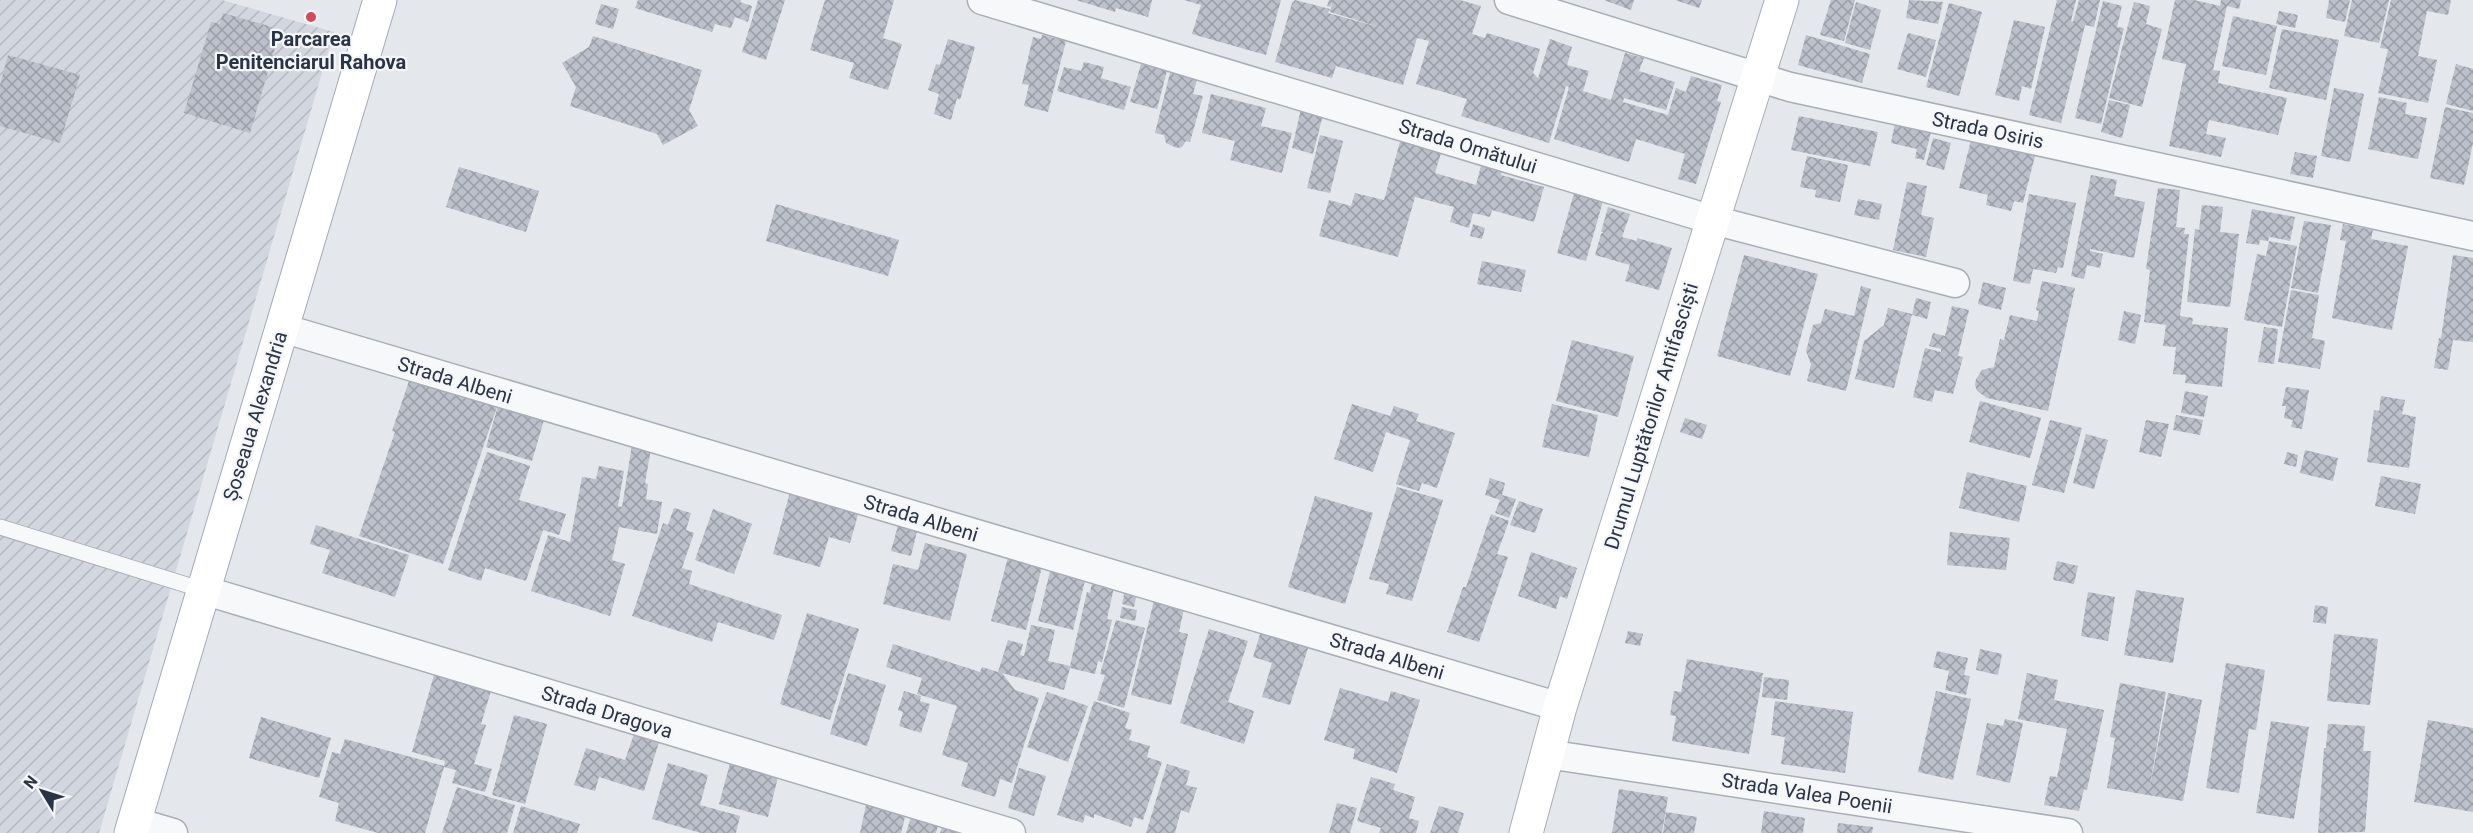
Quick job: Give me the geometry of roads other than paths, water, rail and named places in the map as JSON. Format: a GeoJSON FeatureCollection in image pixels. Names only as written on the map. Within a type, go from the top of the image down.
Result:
{"type":"FeatureCollection","features":[{"type":"Feature","properties":{"kind":"street","name":"Șoseaua Alexandria"},"geometry":{"type":"LineString","coordinates":[[133,827],[380,0]]}},
{"type":"Feature","properties":{"kind":"street","name":"Strada Omătului"},"geometry":{"type":"LineString","coordinates":[[982,0],[1713,220],[1955,283]]}},
{"type":"Feature","properties":{"kind":"street","name":"Strada Osiris"},"geometry":{"type":"LineString","coordinates":[[1509,0],[1757,78],[2473,236]]}},
{"type":"Feature","properties":{"kind":"street","name":"Drumul Luptătorilor Antifasciști"},"geometry":{"type":"LineString","coordinates":[[1526,833],[1560,707],[1782,0]]}},
{"type":"Feature","properties":{"kind":"street","name":"Strada Albeni"},"geometry":{"type":"LineString","coordinates":[[282,328],[1560,707]]}},
{"type":"Feature","properties":{"kind":"street","name":"Strada Dragova"},"geometry":{"type":"LineString","coordinates":[[203,590],[1011,833]]}},
{"type":"Feature","properties":{"kind":"street","name":"Strada Valea Poenii"},"geometry":{"type":"LineString","coordinates":[[1547,754],[2068,833]]}},
{"type":"Feature","properties":{"kind":"street"},"geometry":{"type":"LineString","coordinates":[[133,827],[173,833]]}},
{"type":"Feature","properties":{"kind":"lane"},"geometry":{"type":"LineString","coordinates":[[0,526],[203,590]]}},
{"type":"Feature","properties":{"kind":"place","name":"Parcarea Penitenciarul Rahova"},"geometry":{"type":"Point","coordinates":[311,17]}}]}
